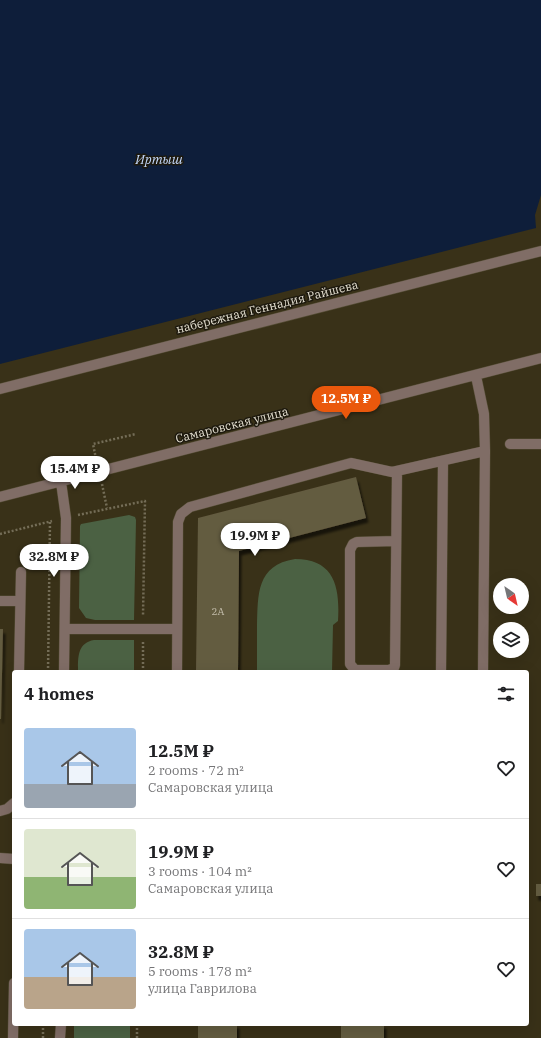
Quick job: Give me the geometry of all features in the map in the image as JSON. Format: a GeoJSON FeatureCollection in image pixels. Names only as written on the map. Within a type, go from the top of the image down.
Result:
{"type":"FeatureCollection","features":[{"type":"Feature","properties":{"kind":"street","name":"набережная Геннадия Райшева"},"geometry":{"type":"LineString","coordinates":[[0,389],[541,251]]}},
{"type":"Feature","properties":{"kind":"street","name":"Самаровская улица"},"geometry":{"type":"LineString","coordinates":[[0,497],[476,376],[541,358]]}},
{"type":"Feature","properties":{"kind":"street"},"geometry":{"type":"LineString","coordinates":[[476,376],[484,414],[485,451],[483,670]]}},
{"type":"Feature","properties":{"kind":"street"},"geometry":{"type":"LineString","coordinates":[[510,444],[541,444]]}},
{"type":"Feature","properties":{"kind":"street"},"geometry":{"type":"LineString","coordinates":[[177,670],[178,522],[184,511],[190,507],[351,463],[389,472],[485,451]]}},
{"type":"Feature","properties":{"kind":"street"},"geometry":{"type":"LineString","coordinates":[[441,670],[443,461]]}},
{"type":"Feature","properties":{"kind":"street"},"geometry":{"type":"LineString","coordinates":[[396,542],[357,542],[351,546],[350,664],[355,670],[389,670],[394,668],[395,665],[397,471]]}},
{"type":"Feature","properties":{"kind":"street"},"geometry":{"type":"LineString","coordinates":[[61,482],[66,518],[64,670]]}},
{"type":"Feature","properties":{"kind":"street"},"geometry":{"type":"LineString","coordinates":[[19,670],[21,572]]}},
{"type":"Feature","properties":{"kind":"street"},"geometry":{"type":"LineString","coordinates":[[0,601],[20,601]]}},
{"type":"Feature","properties":{"kind":"street"},"geometry":{"type":"LineString","coordinates":[[65,628],[177,629]]}},
{"type":"Feature","properties":{"kind":"street"},"geometry":{"type":"LineString","coordinates":[[0,811],[7,809],[12,805]]}},
{"type":"Feature","properties":{"kind":"street"},"geometry":{"type":"LineString","coordinates":[[0,858],[12,858]]}},
{"type":"Feature","properties":{"kind":"street"},"geometry":{"type":"LineString","coordinates":[[13,1026],[13,1038]]}},
{"type":"Feature","properties":{"kind":"street"},"geometry":{"type":"LineString","coordinates":[[60,1038],[61,1026]]}},
{"type":"Feature","properties":{"kind":"path"},"geometry":{"type":"LineString","coordinates":[[143,670],[145,501]]}},
{"type":"Feature","properties":{"kind":"path"},"geometry":{"type":"LineString","coordinates":[[48,670],[50,522]]}},
{"type":"Feature","properties":{"kind":"path"},"geometry":{"type":"LineString","coordinates":[[43,1026],[43,1038]]}},
{"type":"Feature","properties":{"kind":"path"},"geometry":{"type":"LineString","coordinates":[[137,1026],[137,1038]]}},
{"type":"Feature","properties":{"kind":"green space"},"geometry":{"type":"Polygon","coordinates":[[[129,515],[135,517],[136,520],[134,620],[95,620],[86,618],[79,608],[80,526],[81,524],[129,515]]]}},
{"type":"Feature","properties":{"kind":"green space"},"geometry":{"type":"Polygon","coordinates":[[[295,559],[308,560],[319,564],[327,570],[332,578],[338,597],[338,621],[333,625],[332,670],[257,670],[259,593],[266,575],[282,562],[295,559]]]}},
{"type":"Feature","properties":{"kind":"green space"},"geometry":{"type":"Polygon","coordinates":[[[94,640],[134,640],[134,670],[78,670],[81,648],[88,642],[94,640]]]}},
{"type":"Feature","properties":{"kind":"green space"},"geometry":{"type":"Polygon","coordinates":[[[74,1026],[130,1026],[130,1038],[74,1038],[74,1026]]]}},
{"type":"Feature","properties":{"kind":"water","name":"Иртыш"},"geometry":{"type":"Polygon","coordinates":[[[0,0],[541,0],[541,195],[535,215],[536,228],[0,364],[0,0]]]}},
{"type":"Feature","properties":{"kind":"building"},"geometry":{"type":"Polygon","coordinates":[[[356,477],[366,518],[239,551],[238,670],[196,670],[198,518],[356,477]]]}},
{"type":"Feature","properties":{"kind":"building"},"geometry":{"type":"Polygon","coordinates":[[[0,629],[3,629],[1,719],[0,719],[0,629]]]}},
{"type":"Feature","properties":{"kind":"building"},"geometry":{"type":"Polygon","coordinates":[[[536,884],[541,884],[541,896],[536,896],[536,884]]]}},
{"type":"Feature","properties":{"kind":"building"},"geometry":{"type":"Polygon","coordinates":[[[198,1026],[237,1026],[237,1038],[198,1038],[198,1026]]]}},
{"type":"Feature","properties":{"kind":"building"},"geometry":{"type":"Polygon","coordinates":[[[341,1026],[384,1026],[384,1038],[341,1038],[341,1026]]]}}]}
